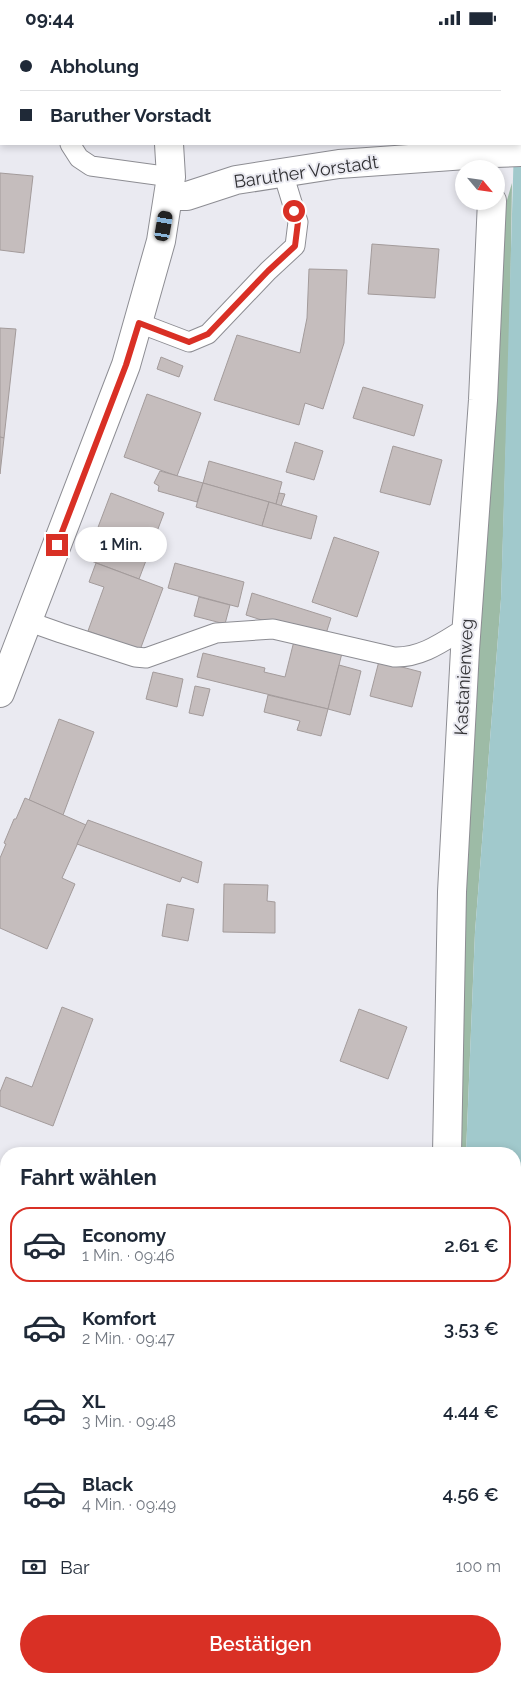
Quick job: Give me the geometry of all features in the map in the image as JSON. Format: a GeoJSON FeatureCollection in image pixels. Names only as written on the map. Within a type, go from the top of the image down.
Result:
{"type":"FeatureCollection","features":[{"type":"Feature","properties":{"kind":"street"},"geometry":{"type":"LineString","coordinates":[[0,693],[126,365],[139,323],[161,241],[170,187],[169,145]]}},
{"type":"Feature","properties":{"kind":"street","name":"Baruther Vorstadt"},"geometry":{"type":"LineString","coordinates":[[170,187],[187,196],[236,180],[339,164],[505,157]]}},
{"type":"Feature","properties":{"kind":"street","name":"Kastanienweg"},"geometry":{"type":"LineString","coordinates":[[447,1147],[452,892],[467,627],[483,400],[492,210]]}},
{"type":"Feature","properties":{"kind":"lane"},"geometry":{"type":"LineString","coordinates":[[71,145],[80,158],[91,166],[170,187]]}},
{"type":"Feature","properties":{"kind":"lane"},"geometry":{"type":"LineString","coordinates":[[139,323],[189,342],[208,334],[268,271],[295,246],[298,222],[283,173]]}},
{"type":"Feature","properties":{"kind":"lane"},"geometry":{"type":"LineString","coordinates":[[28,621],[134,657],[146,657],[216,633],[273,629],[394,657],[405,657],[436,646],[467,627]]}},
{"type":"Feature","properties":{"kind":"green space"},"geometry":{"type":"Polygon","coordinates":[[[512,183],[510,317],[501,599],[475,932],[466,1147],[453,1147],[459,885],[502,217],[512,183]]]}},
{"type":"Feature","properties":{"kind":"water"},"geometry":{"type":"Polygon","coordinates":[[[514,145],[521,145],[521,1147],[466,1147],[475,932],[501,599],[514,145]]]}},
{"type":"Feature","properties":{"kind":"building"},"geometry":{"type":"Polygon","coordinates":[[[0,173],[33,176],[24,253],[0,250],[0,173]]]}},
{"type":"Feature","properties":{"kind":"building"},"geometry":{"type":"Polygon","coordinates":[[[372,244],[439,249],[435,298],[368,294],[372,244]]]}},
{"type":"Feature","properties":{"kind":"building"},"geometry":{"type":"Polygon","coordinates":[[[309,269],[347,270],[344,343],[323,409],[305,403],[299,425],[214,400],[237,335],[300,353],[307,318],[309,269]]]}},
{"type":"Feature","properties":{"kind":"building"},"geometry":{"type":"Polygon","coordinates":[[[0,328],[16,329],[4,438],[0,437],[0,328]]]}},
{"type":"Feature","properties":{"kind":"building"},"geometry":{"type":"Polygon","coordinates":[[[161,357],[183,366],[179,377],[157,369],[161,357]]]}},
{"type":"Feature","properties":{"kind":"building"},"geometry":{"type":"Polygon","coordinates":[[[363,387],[423,405],[414,436],[353,418],[363,387]]]}},
{"type":"Feature","properties":{"kind":"building"},"geometry":{"type":"Polygon","coordinates":[[[147,394],[201,413],[177,476],[124,457],[147,394]]]}},
{"type":"Feature","properties":{"kind":"building"},"geometry":{"type":"Polygon","coordinates":[[[0,437],[4,438],[0,474],[0,437]]]}},
{"type":"Feature","properties":{"kind":"building"},"geometry":{"type":"Polygon","coordinates":[[[295,442],[323,451],[314,480],[286,472],[295,442]]]}},
{"type":"Feature","properties":{"kind":"building"},"geometry":{"type":"Polygon","coordinates":[[[393,446],[442,460],[430,505],[380,492],[393,446]]]}},
{"type":"Feature","properties":{"kind":"building"},"geometry":{"type":"Polygon","coordinates":[[[209,461],[282,482],[276,504],[203,483],[209,461]]]}},
{"type":"Feature","properties":{"kind":"building"},"geometry":{"type":"Polygon","coordinates":[[[160,471],[203,483],[197,502],[158,491],[159,486],[154,483],[160,471]]]}},
{"type":"Feature","properties":{"kind":"building"},"geometry":{"type":"Polygon","coordinates":[[[203,483],[269,502],[262,526],[196,507],[203,483]]]}},
{"type":"Feature","properties":{"kind":"building"},"geometry":{"type":"Polygon","coordinates":[[[111,493],[164,513],[139,579],[86,559],[111,493]]]}},
{"type":"Feature","properties":{"kind":"building"},"geometry":{"type":"Polygon","coordinates":[[[279,493],[285,494],[281,506],[276,504],[279,493]]]}},
{"type":"Feature","properties":{"kind":"building"},"geometry":{"type":"Polygon","coordinates":[[[269,502],[317,516],[311,539],[262,526],[269,502]]]}},
{"type":"Feature","properties":{"kind":"building"},"geometry":{"type":"Polygon","coordinates":[[[334,537],[379,552],[357,617],[312,602],[334,537]]]}},
{"type":"Feature","properties":{"kind":"building"},"geometry":{"type":"Polygon","coordinates":[[[96,563],[163,588],[140,650],[88,631],[104,587],[89,582],[96,563]]]}},
{"type":"Feature","properties":{"kind":"building"},"geometry":{"type":"Polygon","coordinates":[[[175,563],[244,582],[238,607],[168,588],[175,563]]]}},
{"type":"Feature","properties":{"kind":"building"},"geometry":{"type":"Polygon","coordinates":[[[252,593],[331,618],[324,640],[246,615],[252,593]]]}},
{"type":"Feature","properties":{"kind":"building"},"geometry":{"type":"Polygon","coordinates":[[[199,597],[230,605],[225,624],[194,616],[199,597]]]}},
{"type":"Feature","properties":{"kind":"building"},"geometry":{"type":"Polygon","coordinates":[[[294,641],[342,653],[328,709],[197,677],[203,653],[265,668],[264,672],[285,677],[294,641]]]}},
{"type":"Feature","properties":{"kind":"building"},"geometry":{"type":"Polygon","coordinates":[[[379,661],[421,672],[412,707],[370,696],[379,661]]]}},
{"type":"Feature","properties":{"kind":"building"},"geometry":{"type":"Polygon","coordinates":[[[339,665],[361,671],[350,715],[328,709],[339,665]]]}},
{"type":"Feature","properties":{"kind":"building"},"geometry":{"type":"Polygon","coordinates":[[[153,672],[183,679],[177,707],[146,699],[153,672]]]}},
{"type":"Feature","properties":{"kind":"building"},"geometry":{"type":"Polygon","coordinates":[[[195,686],[210,689],[203,716],[189,713],[195,686]]]}},
{"type":"Feature","properties":{"kind":"building"},"geometry":{"type":"Polygon","coordinates":[[[268,695],[328,709],[321,736],[297,730],[300,721],[264,712],[268,695]]]}},
{"type":"Feature","properties":{"kind":"building"},"geometry":{"type":"Polygon","coordinates":[[[59,719],[94,732],[63,815],[29,800],[59,719]]]}},
{"type":"Feature","properties":{"kind":"building"},"geometry":{"type":"Polygon","coordinates":[[[25,798],[86,825],[62,878],[75,884],[47,949],[0,928],[0,858],[14,819],[16,819],[25,798]]]}},
{"type":"Feature","properties":{"kind":"building"},"geometry":{"type":"Polygon","coordinates":[[[88,820],[202,862],[198,883],[182,877],[180,882],[77,844],[88,820]]]}},
{"type":"Feature","properties":{"kind":"building"},"geometry":{"type":"Polygon","coordinates":[[[224,884],[268,885],[267,901],[275,902],[275,933],[223,932],[224,884]]]}},
{"type":"Feature","properties":{"kind":"building"},"geometry":{"type":"Polygon","coordinates":[[[167,904],[194,909],[188,941],[162,936],[167,904]]]}},
{"type":"Feature","properties":{"kind":"building"},"geometry":{"type":"Polygon","coordinates":[[[62,1007],[93,1019],[53,1126],[0,1106],[0,1092],[6,1077],[32,1087],[62,1007]]]}},
{"type":"Feature","properties":{"kind":"building"},"geometry":{"type":"Polygon","coordinates":[[[359,1009],[407,1027],[388,1079],[340,1061],[359,1009]]]}},
{"type":"Feature","properties":{"kind":"route"},"geometry":{"type":"LineString","coordinates":[[57,545],[126,365],[139,323],[189,342],[208,334],[268,271],[295,246],[298,222],[294,211]]}}]}
